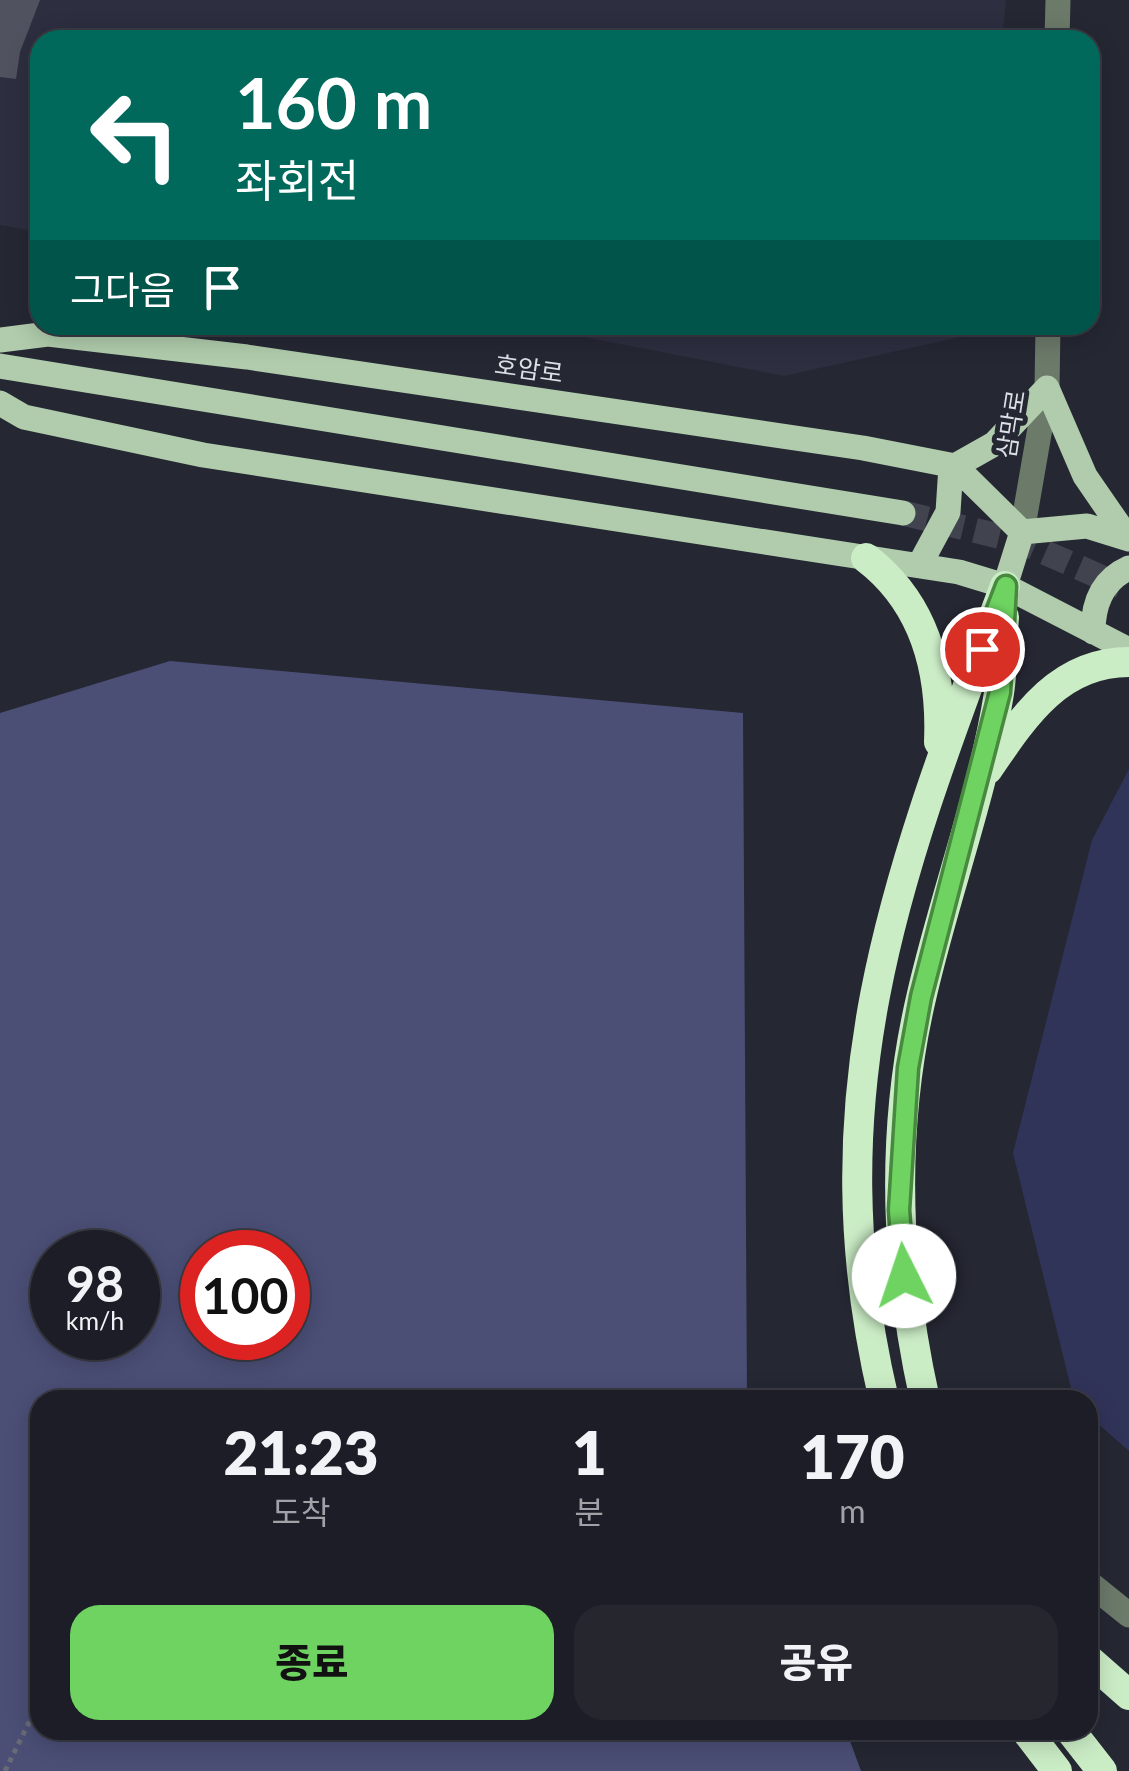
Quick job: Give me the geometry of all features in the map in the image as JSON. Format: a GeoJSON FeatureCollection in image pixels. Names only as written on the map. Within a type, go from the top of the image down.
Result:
{"type":"FeatureCollection","features":[{"type":"Feature","properties":{"kind":"highway"},"geometry":{"type":"LineString","coordinates":[[866,558],[903,593],[933,662],[940,721],[931,786]]}},
{"type":"Feature","properties":{"kind":"highway"},"geometry":{"type":"LineString","coordinates":[[882,1390],[868,1327],[860,1252],[858,1103],[866,1026],[883,946],[931,786],[1006,586]]}},
{"type":"Feature","properties":{"kind":"highway"},"geometry":{"type":"LineString","coordinates":[[924,1390],[904,1276],[901,1136],[921,997],[1000,692],[1006,586]]}},
{"type":"Feature","properties":{"kind":"highway"},"geometry":{"type":"LineString","coordinates":[[976,788],[1025,716],[1060,681],[1084,669],[1129,662]]}},
{"type":"Feature","properties":{"kind":"highway"},"geometry":{"type":"LineString","coordinates":[[1098,1668],[1129,1695]]}},
{"type":"Feature","properties":{"kind":"highway"},"geometry":{"type":"LineString","coordinates":[[1032,1740],[1048,1771]]}},
{"type":"Feature","properties":{"kind":"highway"},"geometry":{"type":"LineString","coordinates":[[1034,1740],[1057,1771]]}},
{"type":"Feature","properties":{"kind":"highway"},"geometry":{"type":"LineString","coordinates":[[1078,1740],[1102,1771]]}},
{"type":"Feature","properties":{"kind":"main road","name":"호암로"},"geometry":{"type":"LineString","coordinates":[[0,340],[40,335]]}},
{"type":"Feature","properties":{"kind":"main road","name":"호암로"},"geometry":{"type":"LineString","coordinates":[[57,335],[246,357],[863,448],[953,466]]}},
{"type":"Feature","properties":{"kind":"main road"},"geometry":{"type":"LineString","coordinates":[[0,366],[903,513]]}},
{"type":"Feature","properties":{"kind":"main road"},"geometry":{"type":"LineString","coordinates":[[953,466],[994,444],[1046,388],[1092,490],[1128,538]]}},
{"type":"Feature","properties":{"kind":"main road"},"geometry":{"type":"LineString","coordinates":[[0,403],[24,417],[203,455],[920,564],[1006,586],[1129,650]]}},
{"type":"Feature","properties":{"kind":"main road"},"geometry":{"type":"LineString","coordinates":[[953,466],[1022,532],[1087,526],[1128,538]]}},
{"type":"Feature","properties":{"kind":"main road"},"geometry":{"type":"LineString","coordinates":[[920,564],[948,512],[953,466]]}},
{"type":"Feature","properties":{"kind":"main road","name":"삼막로"},"geometry":{"type":"LineString","coordinates":[[1006,586],[1022,532]]}},
{"type":"Feature","properties":{"kind":"main road"},"geometry":{"type":"LineString","coordinates":[[1093,632],[1097,599],[1104,586],[1126,582]]}},
{"type":"Feature","properties":{"kind":"street"},"geometry":{"type":"LineString","coordinates":[[1057,30],[1058,0]]}},
{"type":"Feature","properties":{"kind":"street","name":"삼막로"},"geometry":{"type":"LineString","coordinates":[[1022,532],[1046,388],[1048,335]]}},
{"type":"Feature","properties":{"kind":"street"},"geometry":{"type":"LineString","coordinates":[[1098,1590],[1129,1614]]}},
{"type":"Feature","properties":{"kind":"path"},"geometry":{"type":"LineString","coordinates":[[5,1771],[30,1720]]}},
{"type":"Feature","properties":{"kind":"shaded area"},"geometry":{"type":"Polygon","coordinates":[[[0,0],[1006,0],[1003,30],[30,30],[30,230],[0,225],[0,0]]]}},
{"type":"Feature","properties":{"kind":"shaded area"},"geometry":{"type":"Polygon","coordinates":[[[573,335],[969,335],[784,376],[573,335]]]}},
{"type":"Feature","properties":{"kind":"shaded area"},"geometry":{"type":"Polygon","coordinates":[[[170,661],[743,713],[747,1390],[30,1390],[30,1740],[850,1740],[861,1771],[0,1771],[0,713],[170,661]]]}},
{"type":"Feature","properties":{"kind":"shaded area"},"geometry":{"type":"Polygon","coordinates":[[[1129,769],[1129,1451],[1098,1424],[1098,1390],[1072,1390],[1013,1153],[1092,840],[1129,769]]]}},
{"type":"Feature","properties":{"kind":"building"},"geometry":{"type":"Polygon","coordinates":[[[0,0],[40,0],[20,52],[16,79],[0,77],[0,0]]]}},
{"type":"Feature","properties":{"kind":"tunnel"},"geometry":{"type":"LineString","coordinates":[[903,513],[1019,541],[1121,586]]}},
{"type":"Feature","properties":{"kind":"route"},"geometry":{"type":"LineString","coordinates":[[904,1276],[899,1210],[908,1068],[938,926],[1000,692],[1006,586],[982,649]]}}]}
